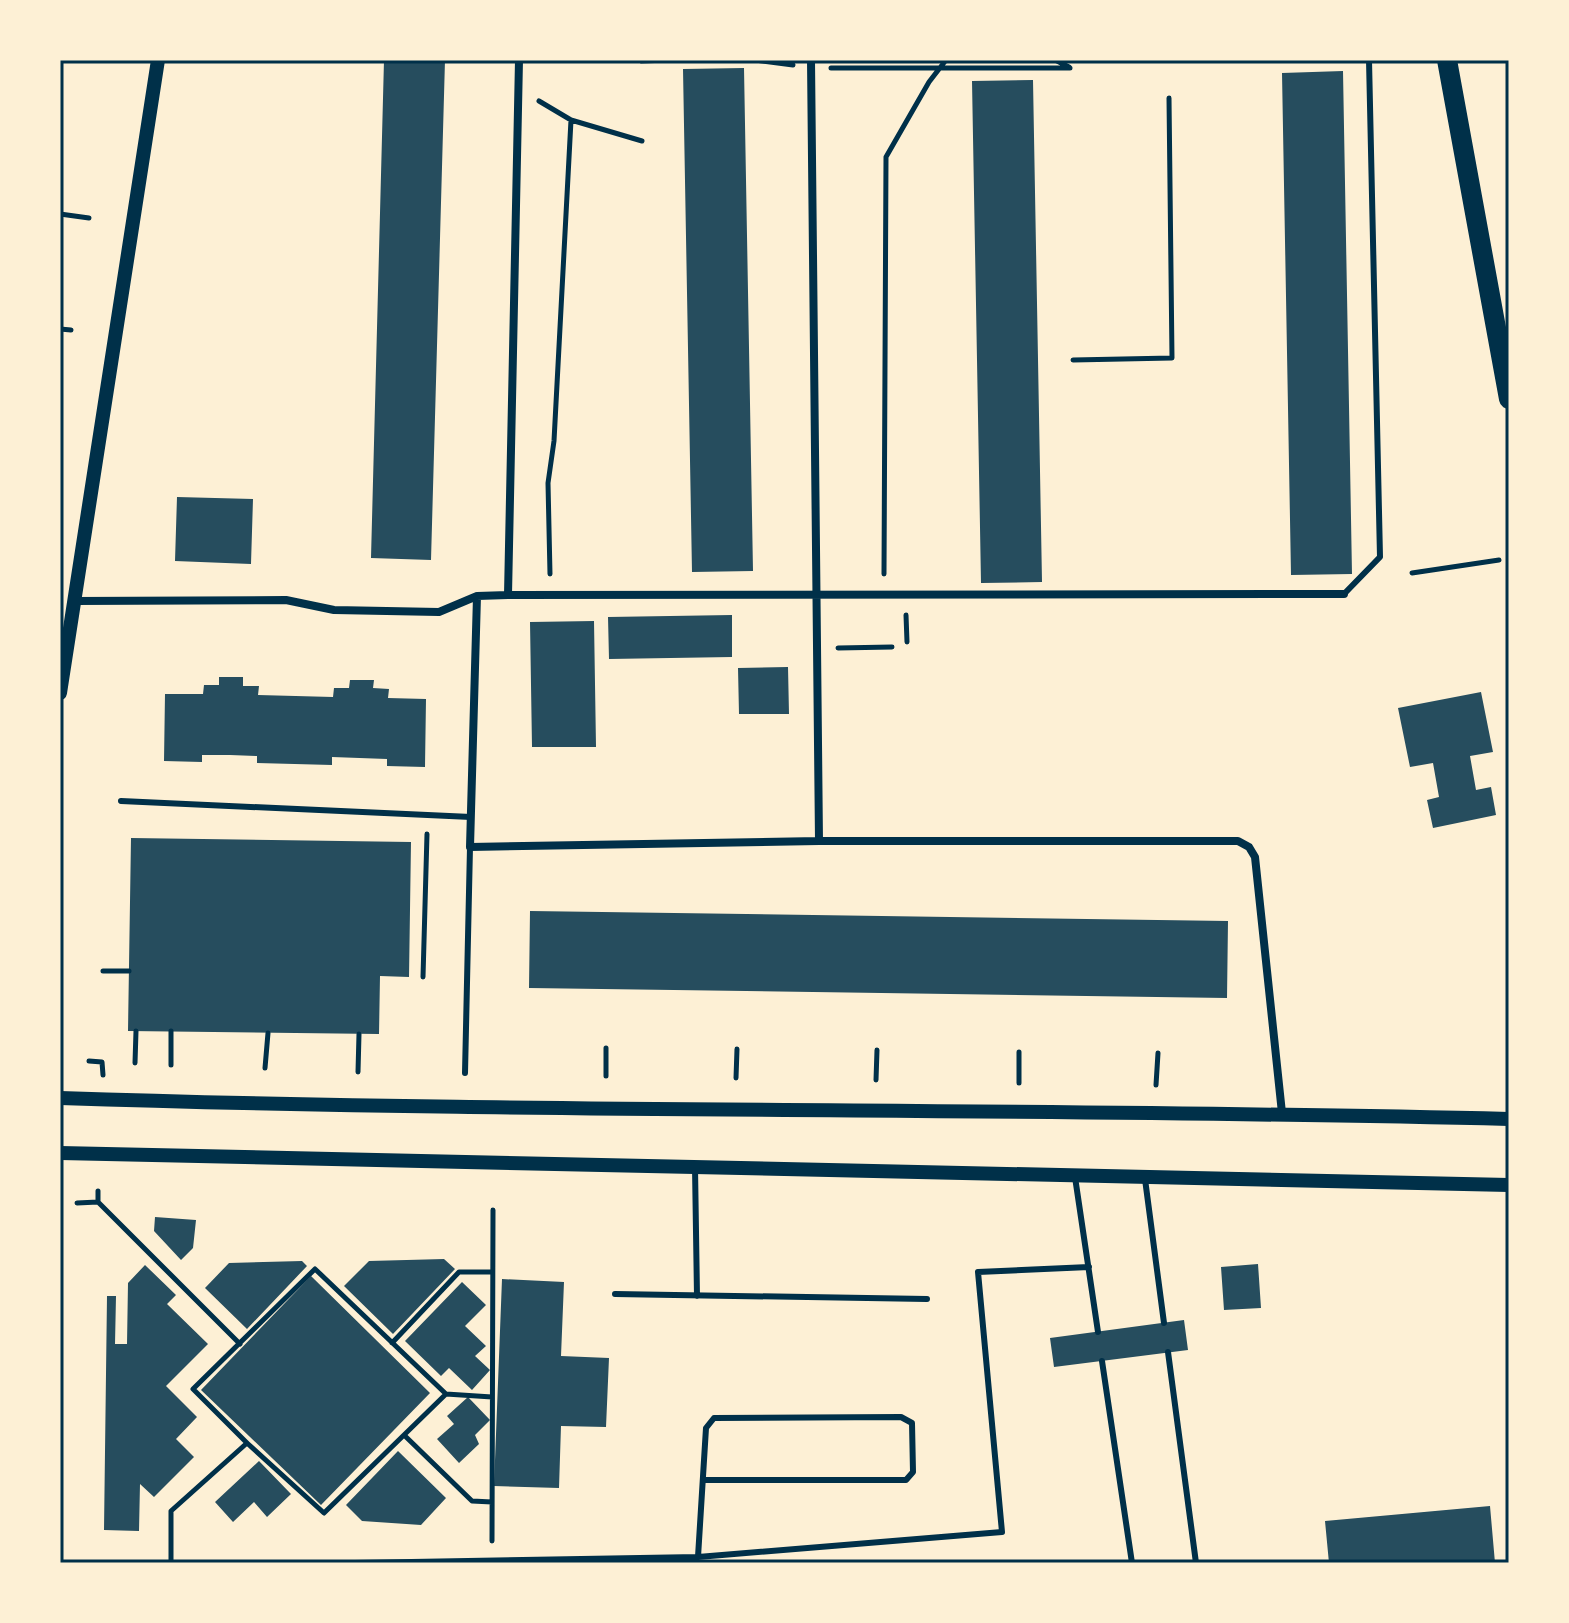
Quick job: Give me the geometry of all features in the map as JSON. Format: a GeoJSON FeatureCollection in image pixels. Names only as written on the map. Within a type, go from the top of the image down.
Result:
{"type":"FeatureCollection","features":[{"type":"Feature","properties":{"kind":"main road"},"geometry":{"type":"LineString","coordinates":[[1447,60],[1509,399]]}},
{"type":"Feature","properties":{"kind":"street"},"geometry":{"type":"LineString","coordinates":[[60,693],[158,60]]}},
{"type":"Feature","properties":{"kind":"street"},"geometry":{"type":"LineString","coordinates":[[508,595],[519,60]]}},
{"type":"Feature","properties":{"kind":"street"},"geometry":{"type":"LineString","coordinates":[[811,64],[819,841]]}},
{"type":"Feature","properties":{"kind":"street"},"geometry":{"type":"LineString","coordinates":[[72,601],[286,600],[334,610],[439,612],[477,596],[508,595],[1344,594]]}},
{"type":"Feature","properties":{"kind":"street"},"geometry":{"type":"LineString","coordinates":[[477,596],[470,847],[819,841],[1238,841],[1249,847],[1255,857],[1282,1113]]}},
{"type":"Feature","properties":{"kind":"street"},"geometry":{"type":"LineString","coordinates":[[60,1098],[618,1111],[1282,1113],[1509,1119]]}},
{"type":"Feature","properties":{"kind":"street"},"geometry":{"type":"LineString","coordinates":[[60,1153],[1509,1185]]}},
{"type":"Feature","properties":{"kind":"lane"},"geometry":{"type":"LineString","coordinates":[[1344,594],[1380,557],[1369,60]]}},
{"type":"Feature","properties":{"kind":"lane"},"geometry":{"type":"LineString","coordinates":[[121,801],[471,817]]}},
{"type":"Feature","properties":{"kind":"lane"},"geometry":{"type":"LineString","coordinates":[[465,1073],[470,847]]}},
{"type":"Feature","properties":{"kind":"lane"},"geometry":{"type":"LineString","coordinates":[[695,1167],[697,1296]]}},
{"type":"Feature","properties":{"kind":"lane"},"geometry":{"type":"LineString","coordinates":[[1075,1177],[1098,1332]]}},
{"type":"Feature","properties":{"kind":"lane"},"geometry":{"type":"LineString","coordinates":[[1145,1179],[1164,1323]]}},
{"type":"Feature","properties":{"kind":"lane"},"geometry":{"type":"LineString","coordinates":[[355,1563],[698,1557],[1002,1532],[978,1272],[1089,1267]]}},
{"type":"Feature","properties":{"kind":"lane"},"geometry":{"type":"LineString","coordinates":[[615,1294],[927,1299]]}},
{"type":"Feature","properties":{"kind":"lane"},"geometry":{"type":"LineString","coordinates":[[1168,1352],[1196,1563]]}},
{"type":"Feature","properties":{"kind":"lane"},"geometry":{"type":"LineString","coordinates":[[1102,1361],[1132,1563]]}},
{"type":"Feature","properties":{"kind":"lane"},"geometry":{"type":"LineString","coordinates":[[698,1557],[706,1428],[714,1418],[901,1417],[912,1423],[913,1472],[906,1480],[703,1480]]}},
{"type":"Feature","properties":{"kind":"path"},"geometry":{"type":"LineString","coordinates":[[641,61],[668,60]]}},
{"type":"Feature","properties":{"kind":"path"},"geometry":{"type":"LineString","coordinates":[[755,60],[811,64],[1070,68],[1055,60]]}},
{"type":"Feature","properties":{"kind":"path"},"geometry":{"type":"LineString","coordinates":[[884,595],[886,157],[946,60]]}},
{"type":"Feature","properties":{"kind":"path"},"geometry":{"type":"LineString","coordinates":[[518,89],[571,120],[642,141]]}},
{"type":"Feature","properties":{"kind":"path"},"geometry":{"type":"LineString","coordinates":[[1073,360],[1172,358],[1169,98]]}},
{"type":"Feature","properties":{"kind":"path"},"geometry":{"type":"LineString","coordinates":[[551,595],[548,483],[554,441],[571,120]]}},
{"type":"Feature","properties":{"kind":"path"},"geometry":{"type":"LineString","coordinates":[[60,214],[89,218]]}},
{"type":"Feature","properties":{"kind":"path"},"geometry":{"type":"LineString","coordinates":[[60,329],[71,330]]}},
{"type":"Feature","properties":{"kind":"path"},"geometry":{"type":"LineString","coordinates":[[1412,573],[1499,560]]}},
{"type":"Feature","properties":{"kind":"path"},"geometry":{"type":"LineString","coordinates":[[817,648],[892,647]]}},
{"type":"Feature","properties":{"kind":"path"},"geometry":{"type":"LineString","coordinates":[[423,977],[428,815]]}},
{"type":"Feature","properties":{"kind":"path"},"geometry":{"type":"LineString","coordinates":[[103,971],[129,971]]}},
{"type":"Feature","properties":{"kind":"path"},"geometry":{"type":"LineString","coordinates":[[135,1063],[136,1031]]}},
{"type":"Feature","properties":{"kind":"path"},"geometry":{"type":"LineString","coordinates":[[171,1031],[171,1065]]}},
{"type":"Feature","properties":{"kind":"path"},"geometry":{"type":"LineString","coordinates":[[265,1068],[268,1033]]}},
{"type":"Feature","properties":{"kind":"path"},"geometry":{"type":"LineString","coordinates":[[358,1072],[359,1034]]}},
{"type":"Feature","properties":{"kind":"path"},"geometry":{"type":"LineString","coordinates":[[606,1048],[606,1076]]}},
{"type":"Feature","properties":{"kind":"path"},"geometry":{"type":"LineString","coordinates":[[736,1078],[737,1049]]}},
{"type":"Feature","properties":{"kind":"path"},"geometry":{"type":"LineString","coordinates":[[876,1080],[877,1050]]}},
{"type":"Feature","properties":{"kind":"path"},"geometry":{"type":"LineString","coordinates":[[1019,1052],[1019,1083]]}},
{"type":"Feature","properties":{"kind":"path"},"geometry":{"type":"LineString","coordinates":[[1156,1085],[1158,1053]]}},
{"type":"Feature","properties":{"kind":"path"},"geometry":{"type":"LineString","coordinates":[[89,1061],[102,1062],[103,1077]]}},
{"type":"Feature","properties":{"kind":"path"},"geometry":{"type":"LineString","coordinates":[[98,1191],[98,1202],[240,1344]]}},
{"type":"Feature","properties":{"kind":"path"},"geometry":{"type":"LineString","coordinates":[[77,1203],[98,1202]]}},
{"type":"Feature","properties":{"kind":"path"},"geometry":{"type":"LineString","coordinates":[[491,1561],[493,1210]]}},
{"type":"Feature","properties":{"kind":"path"},"geometry":{"type":"LineString","coordinates":[[446,1394],[324,1513],[193,1389],[315,1269],[446,1394],[492,1397]]}},
{"type":"Feature","properties":{"kind":"path"},"geometry":{"type":"LineString","coordinates":[[392,1343],[459,1272],[492,1272]]}},
{"type":"Feature","properties":{"kind":"path"},"geometry":{"type":"LineString","coordinates":[[404,1435],[472,1501],[492,1502]]}},
{"type":"Feature","properties":{"kind":"path"},"geometry":{"type":"LineString","coordinates":[[171,1563],[171,1511],[247,1443]]}},
{"type":"Feature","properties":{"kind":"building"},"geometry":{"type":"Polygon","coordinates":[[[384,60],[445,60],[431,560],[371,558],[384,60]]]}},
{"type":"Feature","properties":{"kind":"building"},"geometry":{"type":"Polygon","coordinates":[[[744,68],[753,571],[692,572],[683,69],[744,68]]]}},
{"type":"Feature","properties":{"kind":"building"},"geometry":{"type":"Polygon","coordinates":[[[1343,71],[1352,574],[1291,575],[1282,73],[1343,71]]]}},
{"type":"Feature","properties":{"kind":"building"},"geometry":{"type":"Polygon","coordinates":[[[1033,80],[1042,582],[981,583],[972,81],[1033,80]]]}},
{"type":"Feature","properties":{"kind":"building"},"geometry":{"type":"Polygon","coordinates":[[[177,497],[253,499],[251,564],[175,561],[177,497]]]}},
{"type":"Feature","properties":{"kind":"building"},"geometry":{"type":"Polygon","coordinates":[[[732,615],[732,657],[609,659],[608,617],[732,615]]]}},
{"type":"Feature","properties":{"kind":"building"},"geometry":{"type":"Polygon","coordinates":[[[594,621],[596,747],[532,747],[530,622],[594,621]]]}},
{"type":"Feature","properties":{"kind":"building"},"geometry":{"type":"Polygon","coordinates":[[[788,667],[789,714],[739,714],[738,668],[788,667]]]}},
{"type":"Feature","properties":{"kind":"building"},"geometry":{"type":"Polygon","coordinates":[[[219,677],[243,677],[243,686],[259,686],[258,695],[333,697],[334,688],[349,688],[350,680],[374,680],[373,688],[389,689],[388,698],[426,699],[425,767],[387,766],[387,759],[332,757],[332,765],[257,763],[257,756],[230,755],[202,755],[202,762],[164,761],[165,694],[203,694],[204,685],[219,685],[219,677]]]}},
{"type":"Feature","properties":{"kind":"building"},"geometry":{"type":"Polygon","coordinates":[[[1481,692],[1493,752],[1470,756],[1476,790],[1491,787],[1496,815],[1433,828],[1427,800],[1439,797],[1433,763],[1410,767],[1398,708],[1481,692]]]}},
{"type":"Feature","properties":{"kind":"building"},"geometry":{"type":"Polygon","coordinates":[[[131,838],[411,842],[409,977],[380,976],[379,1034],[128,1031],[131,838]]]}},
{"type":"Feature","properties":{"kind":"building"},"geometry":{"type":"Polygon","coordinates":[[[530,911],[1228,921],[1227,998],[529,988],[530,911]]]}},
{"type":"Feature","properties":{"kind":"building"},"geometry":{"type":"Polygon","coordinates":[[[155,1217],[196,1220],[193,1248],[181,1260],[154,1231],[155,1217]]]}},
{"type":"Feature","properties":{"kind":"building"},"geometry":{"type":"Polygon","coordinates":[[[444,1259],[455,1269],[393,1334],[344,1286],[369,1261],[444,1259]]]}},
{"type":"Feature","properties":{"kind":"building"},"geometry":{"type":"Polygon","coordinates":[[[302,1261],[307,1266],[247,1329],[205,1288],[229,1263],[302,1261]]]}},
{"type":"Feature","properties":{"kind":"building"},"geometry":{"type":"Polygon","coordinates":[[[1258,1264],[1261,1308],[1224,1310],[1221,1267],[1258,1264]]]}},
{"type":"Feature","properties":{"kind":"building"},"geometry":{"type":"Polygon","coordinates":[[[145,1265],[176,1295],[167,1304],[208,1344],[166,1386],[197,1417],[176,1439],[194,1457],[154,1497],[140,1484],[139,1531],[104,1530],[107,1296],[116,1296],[115,1344],[127,1344],[128,1283],[145,1265]]]}},
{"type":"Feature","properties":{"kind":"building"},"geometry":{"type":"Polygon","coordinates":[[[311,1276],[430,1393],[321,1505],[201,1390],[311,1276]]]}},
{"type":"Feature","properties":{"kind":"building"},"geometry":{"type":"Polygon","coordinates":[[[502,1279],[564,1282],[561,1356],[609,1358],[606,1427],[561,1426],[559,1488],[494,1486],[502,1279]]]}},
{"type":"Feature","properties":{"kind":"building"},"geometry":{"type":"Polygon","coordinates":[[[462,1282],[486,1305],[465,1326],[486,1346],[475,1356],[490,1370],[472,1390],[449,1368],[441,1376],[405,1341],[462,1282]]]}},
{"type":"Feature","properties":{"kind":"building"},"geometry":{"type":"Polygon","coordinates":[[[1184,1320],[1188,1350],[1054,1367],[1050,1338],[1184,1320]]]}},
{"type":"Feature","properties":{"kind":"building"},"geometry":{"type":"Polygon","coordinates":[[[468,1397],[490,1420],[475,1435],[479,1444],[459,1463],[437,1439],[454,1424],[447,1416],[468,1397]]]}},
{"type":"Feature","properties":{"kind":"building"},"geometry":{"type":"Polygon","coordinates":[[[398,1451],[446,1498],[421,1525],[362,1521],[346,1505],[398,1451]]]}},
{"type":"Feature","properties":{"kind":"building"},"geometry":{"type":"Polygon","coordinates":[[[259,1461],[291,1494],[267,1517],[254,1502],[233,1522],[215,1502],[259,1461]]]}},
{"type":"Feature","properties":{"kind":"building"},"geometry":{"type":"Polygon","coordinates":[[[1490,1506],[1495,1563],[1329,1563],[1325,1521],[1490,1506]]]}}]}
